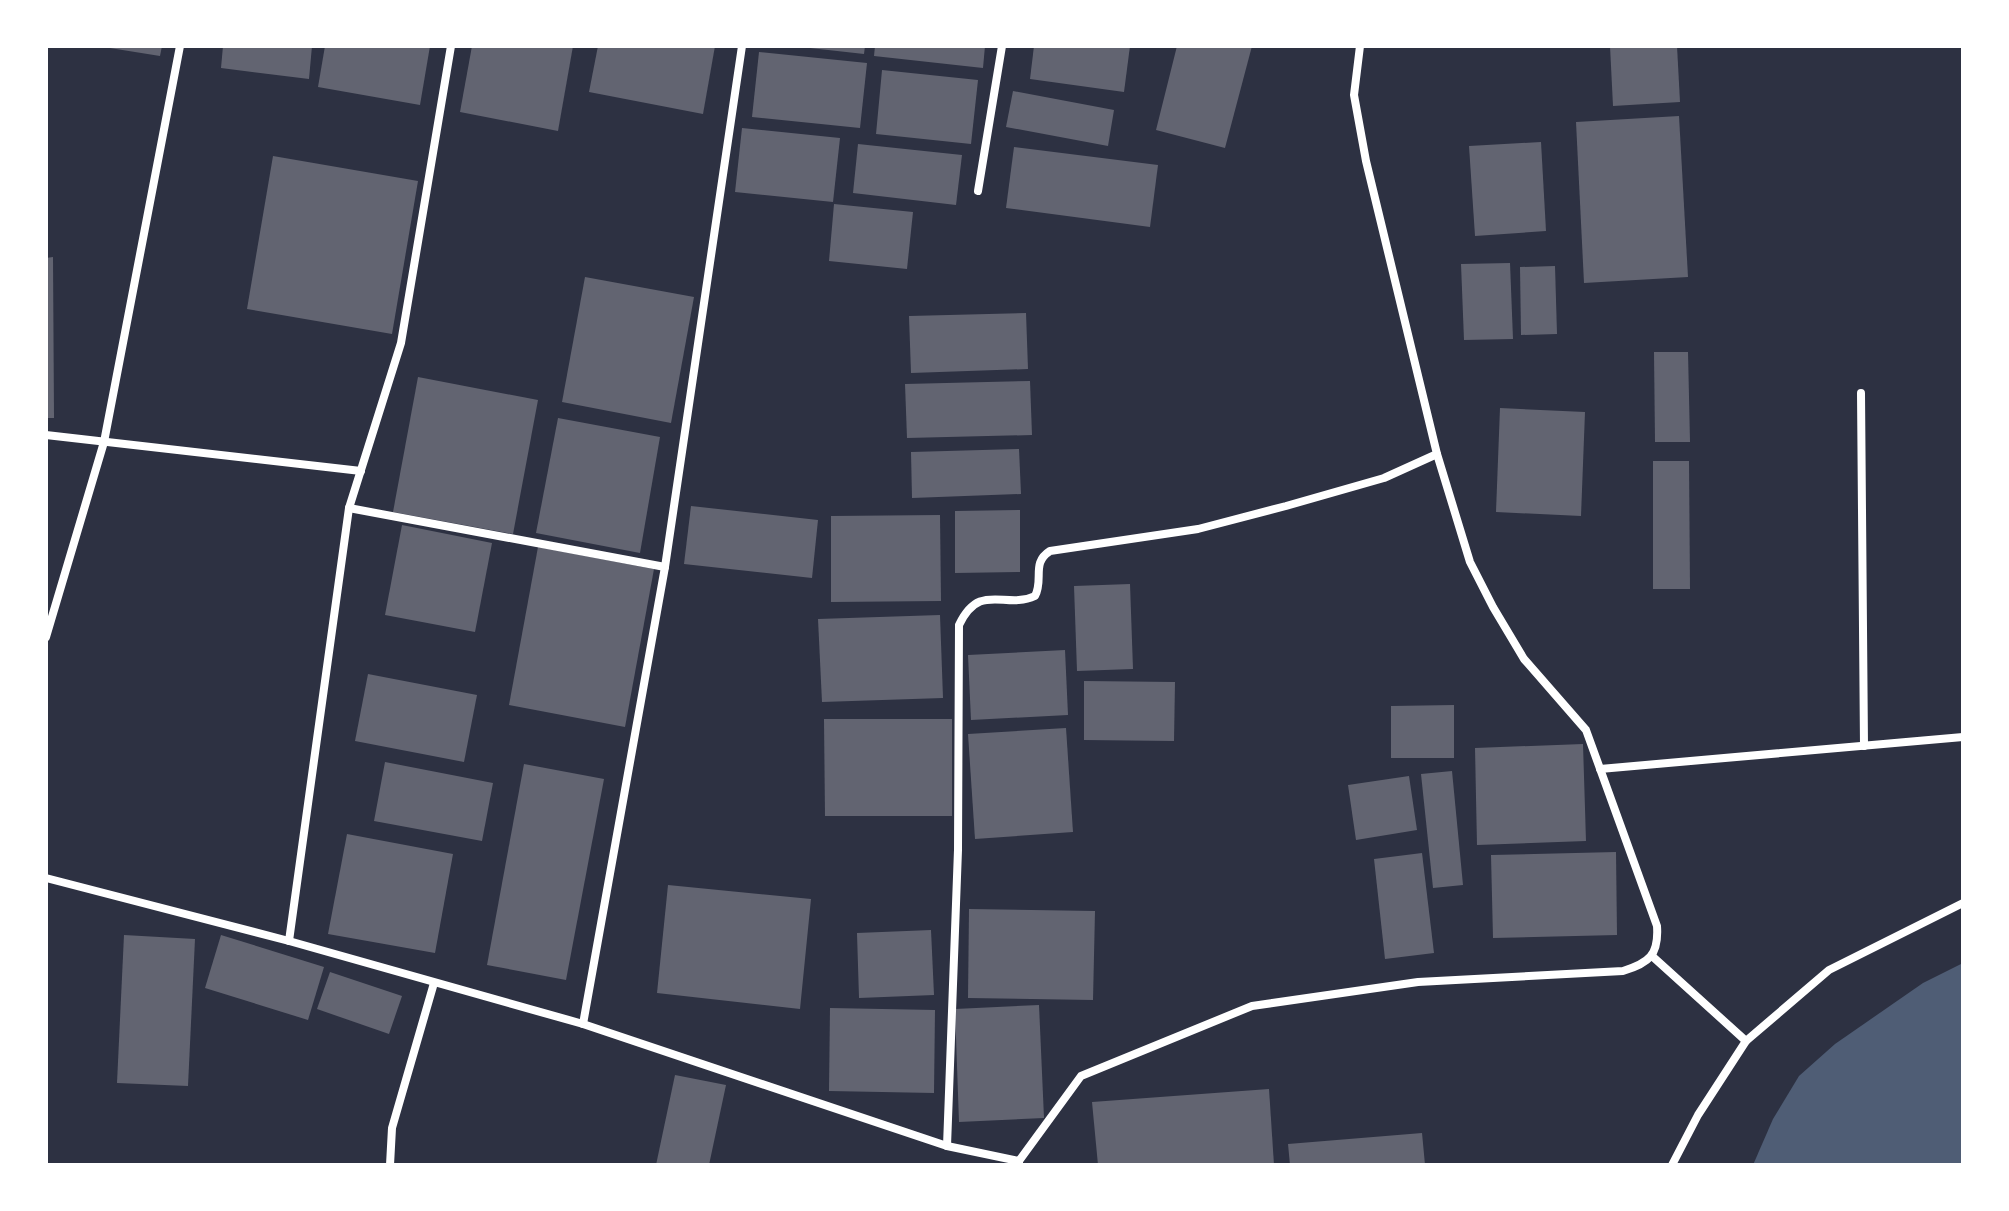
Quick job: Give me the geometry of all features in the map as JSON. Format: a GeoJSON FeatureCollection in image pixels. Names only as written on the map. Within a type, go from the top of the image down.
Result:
{"type":"FeatureCollection","features":[{"type":"Feature","properties":{"kind":"street"},"geometry":{"type":"LineString","coordinates":[[46,637],[104,442],[180,46]]}},
{"type":"Feature","properties":{"kind":"street"},"geometry":{"type":"LineString","coordinates":[[289,941],[349,508],[401,343],[451,46]]}},
{"type":"Feature","properties":{"kind":"street"},"geometry":{"type":"LineString","coordinates":[[583,1024],[665,567],[742,46]]}},
{"type":"Feature","properties":{"kind":"street"},"geometry":{"type":"LineString","coordinates":[[978,191],[1002,46]]}},
{"type":"Feature","properties":{"kind":"street"},"geometry":{"type":"LineString","coordinates":[[46,878],[289,941],[583,1024],[947,1146],[1019,1163],[1081,1076],[1252,1006],[1418,982],[1623,971],[1642,966],[1652,956],[1658,939],[1657,926],[1586,730],[1524,659],[1470,562],[1437,454],[1366,161],[1354,95],[1360,46]]}},
{"type":"Feature","properties":{"kind":"street"},"geometry":{"type":"LineString","coordinates":[[1861,393],[1864,746]]}},
{"type":"Feature","properties":{"kind":"street"},"geometry":{"type":"LineString","coordinates":[[46,435],[361,471]]}},
{"type":"Feature","properties":{"kind":"street"},"geometry":{"type":"LineString","coordinates":[[947,1146],[958,850],[959,625],[965,612],[990,599],[1028,599],[1035,596],[1039,585],[1039,562],[1050,551],[1198,529],[1384,478],[1437,454]]}},
{"type":"Feature","properties":{"kind":"street"},"geometry":{"type":"LineString","coordinates":[[349,508],[665,567]]}},
{"type":"Feature","properties":{"kind":"street"},"geometry":{"type":"LineString","coordinates":[[1600,769],[1963,737]]}},
{"type":"Feature","properties":{"kind":"street"},"geometry":{"type":"LineString","coordinates":[[1672,1165],[1698,1115],[1746,1041],[1829,970],[1963,903]]}},
{"type":"Feature","properties":{"kind":"street"},"geometry":{"type":"LineString","coordinates":[[1652,956],[1746,1041]]}},
{"type":"Feature","properties":{"kind":"street"},"geometry":{"type":"LineString","coordinates":[[390,1165],[392,1128],[434,983]]}},
{"type":"Feature","properties":{"kind":"water"},"geometry":{"type":"Polygon","coordinates":[[[1963,963],[1963,1165],[1753,1165],[1773,1119],[1799,1076],[1835,1044],[1923,983],[1963,963]]]}},
{"type":"Feature","properties":{"kind":"building"},"geometry":{"type":"Polygon","coordinates":[[[110,46],[162,46],[160,56],[110,46]]]}},
{"type":"Feature","properties":{"kind":"building"},"geometry":{"type":"Polygon","coordinates":[[[223,46],[312,46],[309,79],[221,68],[223,46]]]}},
{"type":"Feature","properties":{"kind":"building"},"geometry":{"type":"Polygon","coordinates":[[[325,46],[430,46],[420,105],[318,87],[325,46]]]}},
{"type":"Feature","properties":{"kind":"building"},"geometry":{"type":"Polygon","coordinates":[[[472,46],[573,46],[558,131],[460,112],[472,46]]]}},
{"type":"Feature","properties":{"kind":"building"},"geometry":{"type":"Polygon","coordinates":[[[598,46],[715,46],[703,114],[589,92],[598,46]]]}},
{"type":"Feature","properties":{"kind":"building"},"geometry":{"type":"Polygon","coordinates":[[[810,46],[865,46],[864,54],[810,46]]]}},
{"type":"Feature","properties":{"kind":"building"},"geometry":{"type":"Polygon","coordinates":[[[875,46],[985,46],[983,68],[874,56],[875,46]]]}},
{"type":"Feature","properties":{"kind":"building"},"geometry":{"type":"Polygon","coordinates":[[[1034,46],[1130,46],[1124,92],[1030,79],[1034,46]]]}},
{"type":"Feature","properties":{"kind":"building"},"geometry":{"type":"Polygon","coordinates":[[[1177,46],[1252,46],[1225,148],[1156,130],[1177,46]]]}},
{"type":"Feature","properties":{"kind":"building"},"geometry":{"type":"Polygon","coordinates":[[[1610,46],[1677,46],[1680,102],[1613,106],[1610,46]]]}},
{"type":"Feature","properties":{"kind":"building"},"geometry":{"type":"Polygon","coordinates":[[[759,52],[867,63],[860,128],[752,117],[759,52]]]}},
{"type":"Feature","properties":{"kind":"building"},"geometry":{"type":"Polygon","coordinates":[[[882,70],[978,80],[971,144],[876,134],[882,70]]]}},
{"type":"Feature","properties":{"kind":"building"},"geometry":{"type":"Polygon","coordinates":[[[1013,91],[1114,110],[1108,146],[1006,127],[1013,91]]]}},
{"type":"Feature","properties":{"kind":"building"},"geometry":{"type":"Polygon","coordinates":[[[1679,116],[1688,277],[1584,283],[1576,122],[1679,116]]]}},
{"type":"Feature","properties":{"kind":"building"},"geometry":{"type":"Polygon","coordinates":[[[742,128],[840,138],[833,202],[735,192],[742,128]]]}},
{"type":"Feature","properties":{"kind":"building"},"geometry":{"type":"Polygon","coordinates":[[[1541,142],[1546,231],[1475,236],[1469,146],[1541,142]]]}},
{"type":"Feature","properties":{"kind":"building"},"geometry":{"type":"Polygon","coordinates":[[[858,144],[962,155],[956,205],[853,193],[858,144]]]}},
{"type":"Feature","properties":{"kind":"building"},"geometry":{"type":"Polygon","coordinates":[[[1014,147],[1158,165],[1150,227],[1006,208],[1014,147]]]}},
{"type":"Feature","properties":{"kind":"building"},"geometry":{"type":"Polygon","coordinates":[[[273,156],[418,181],[392,334],[247,309],[273,156]]]}},
{"type":"Feature","properties":{"kind":"building"},"geometry":{"type":"Polygon","coordinates":[[[834,204],[913,212],[907,269],[829,261],[834,204]]]}},
{"type":"Feature","properties":{"kind":"building"},"geometry":{"type":"Polygon","coordinates":[[[53,257],[54,418],[46,418],[46,258],[53,257]]]}},
{"type":"Feature","properties":{"kind":"building"},"geometry":{"type":"Polygon","coordinates":[[[1510,263],[1513,339],[1464,340],[1461,264],[1510,263]]]}},
{"type":"Feature","properties":{"kind":"building"},"geometry":{"type":"Polygon","coordinates":[[[1555,266],[1557,334],[1521,335],[1520,267],[1555,266]]]}},
{"type":"Feature","properties":{"kind":"building"},"geometry":{"type":"Polygon","coordinates":[[[585,277],[694,297],[671,423],[562,402],[585,277]]]}},
{"type":"Feature","properties":{"kind":"building"},"geometry":{"type":"Polygon","coordinates":[[[1026,313],[1028,369],[911,373],[909,316],[1026,313]]]}},
{"type":"Feature","properties":{"kind":"building"},"geometry":{"type":"Polygon","coordinates":[[[1654,352],[1688,352],[1690,442],[1655,442],[1654,352]]]}},
{"type":"Feature","properties":{"kind":"building"},"geometry":{"type":"Polygon","coordinates":[[[418,377],[538,400],[513,534],[393,512],[418,377]]]}},
{"type":"Feature","properties":{"kind":"building"},"geometry":{"type":"Polygon","coordinates":[[[1030,381],[1032,435],[907,438],[905,384],[1030,381]]]}},
{"type":"Feature","properties":{"kind":"building"},"geometry":{"type":"Polygon","coordinates":[[[1500,408],[1585,412],[1581,516],[1496,512],[1500,408]]]}},
{"type":"Feature","properties":{"kind":"building"},"geometry":{"type":"Polygon","coordinates":[[[558,418],[660,437],[640,553],[536,533],[558,418]]]}},
{"type":"Feature","properties":{"kind":"building"},"geometry":{"type":"Polygon","coordinates":[[[1019,449],[1021,494],[912,498],[911,452],[1019,449]]]}},
{"type":"Feature","properties":{"kind":"building"},"geometry":{"type":"Polygon","coordinates":[[[1653,461],[1689,461],[1690,589],[1653,589],[1653,461]]]}},
{"type":"Feature","properties":{"kind":"building"},"geometry":{"type":"Polygon","coordinates":[[[691,506],[818,520],[812,578],[684,564],[691,506]]]}},
{"type":"Feature","properties":{"kind":"building"},"geometry":{"type":"Polygon","coordinates":[[[1020,510],[1020,572],[955,573],[955,511],[1020,510]]]}},
{"type":"Feature","properties":{"kind":"building"},"geometry":{"type":"Polygon","coordinates":[[[940,515],[941,601],[831,602],[831,516],[940,515]]]}},
{"type":"Feature","properties":{"kind":"building"},"geometry":{"type":"Polygon","coordinates":[[[402,525],[492,543],[475,632],[385,615],[402,525]]]}},
{"type":"Feature","properties":{"kind":"building"},"geometry":{"type":"Polygon","coordinates":[[[538,547],[654,569],[625,727],[509,705],[538,547]]]}},
{"type":"Feature","properties":{"kind":"building"},"geometry":{"type":"Polygon","coordinates":[[[1130,584],[1133,669],[1077,671],[1074,586],[1130,584]]]}},
{"type":"Feature","properties":{"kind":"building"},"geometry":{"type":"Polygon","coordinates":[[[940,615],[943,698],[822,702],[818,619],[940,615]]]}},
{"type":"Feature","properties":{"kind":"building"},"geometry":{"type":"Polygon","coordinates":[[[1065,650],[1068,715],[971,720],[968,655],[1065,650]]]}},
{"type":"Feature","properties":{"kind":"building"},"geometry":{"type":"Polygon","coordinates":[[[368,674],[477,695],[464,762],[355,741],[368,674]]]}},
{"type":"Feature","properties":{"kind":"building"},"geometry":{"type":"Polygon","coordinates":[[[1084,681],[1175,682],[1174,741],[1084,740],[1084,681]]]}},
{"type":"Feature","properties":{"kind":"building"},"geometry":{"type":"Polygon","coordinates":[[[1454,705],[1454,758],[1391,758],[1391,706],[1454,705]]]}},
{"type":"Feature","properties":{"kind":"building"},"geometry":{"type":"Polygon","coordinates":[[[824,719],[952,719],[952,816],[825,816],[824,719]]]}},
{"type":"Feature","properties":{"kind":"building"},"geometry":{"type":"Polygon","coordinates":[[[1066,728],[1073,832],[975,839],[968,734],[1066,728]]]}},
{"type":"Feature","properties":{"kind":"building"},"geometry":{"type":"Polygon","coordinates":[[[1583,744],[1586,841],[1477,845],[1475,748],[1583,744]]]}},
{"type":"Feature","properties":{"kind":"building"},"geometry":{"type":"Polygon","coordinates":[[[385,762],[493,783],[482,841],[374,821],[385,762]]]}},
{"type":"Feature","properties":{"kind":"building"},"geometry":{"type":"Polygon","coordinates":[[[524,764],[604,779],[566,980],[487,965],[524,764]]]}},
{"type":"Feature","properties":{"kind":"building"},"geometry":{"type":"Polygon","coordinates":[[[1452,771],[1463,885],[1433,888],[1421,774],[1452,771]]]}},
{"type":"Feature","properties":{"kind":"building"},"geometry":{"type":"Polygon","coordinates":[[[1409,776],[1417,830],[1356,840],[1348,785],[1409,776]]]}},
{"type":"Feature","properties":{"kind":"building"},"geometry":{"type":"Polygon","coordinates":[[[347,834],[453,854],[435,953],[328,934],[347,834]]]}},
{"type":"Feature","properties":{"kind":"building"},"geometry":{"type":"Polygon","coordinates":[[[1616,852],[1617,935],[1493,938],[1491,855],[1616,852]]]}},
{"type":"Feature","properties":{"kind":"building"},"geometry":{"type":"Polygon","coordinates":[[[1422,853],[1434,953],[1385,959],[1374,859],[1422,853]]]}},
{"type":"Feature","properties":{"kind":"building"},"geometry":{"type":"Polygon","coordinates":[[[668,885],[811,899],[800,1009],[657,993],[668,885]]]}},
{"type":"Feature","properties":{"kind":"building"},"geometry":{"type":"Polygon","coordinates":[[[969,909],[1095,911],[1093,1000],[968,998],[969,909]]]}},
{"type":"Feature","properties":{"kind":"building"},"geometry":{"type":"Polygon","coordinates":[[[931,930],[934,995],[859,998],[857,933],[931,930]]]}},
{"type":"Feature","properties":{"kind":"building"},"geometry":{"type":"Polygon","coordinates":[[[124,935],[195,939],[188,1086],[117,1083],[124,935]]]}},
{"type":"Feature","properties":{"kind":"building"},"geometry":{"type":"Polygon","coordinates":[[[221,935],[324,967],[308,1020],[205,988],[221,935]]]}},
{"type":"Feature","properties":{"kind":"building"},"geometry":{"type":"Polygon","coordinates":[[[330,972],[402,996],[389,1034],[317,1009],[330,972]]]}},
{"type":"Feature","properties":{"kind":"building"},"geometry":{"type":"Polygon","coordinates":[[[1039,1005],[1044,1118],[959,1122],[955,1009],[1039,1005]]]}},
{"type":"Feature","properties":{"kind":"building"},"geometry":{"type":"Polygon","coordinates":[[[830,1008],[935,1010],[934,1093],[829,1091],[830,1008]]]}},
{"type":"Feature","properties":{"kind":"building"},"geometry":{"type":"Polygon","coordinates":[[[675,1075],[726,1085],[709,1165],[656,1165],[675,1075]]]}},
{"type":"Feature","properties":{"kind":"building"},"geometry":{"type":"Polygon","coordinates":[[[1269,1089],[1274,1165],[1098,1165],[1092,1102],[1269,1089]]]}},
{"type":"Feature","properties":{"kind":"building"},"geometry":{"type":"Polygon","coordinates":[[[1422,1133],[1425,1165],[1290,1165],[1288,1144],[1422,1133]]]}}]}
